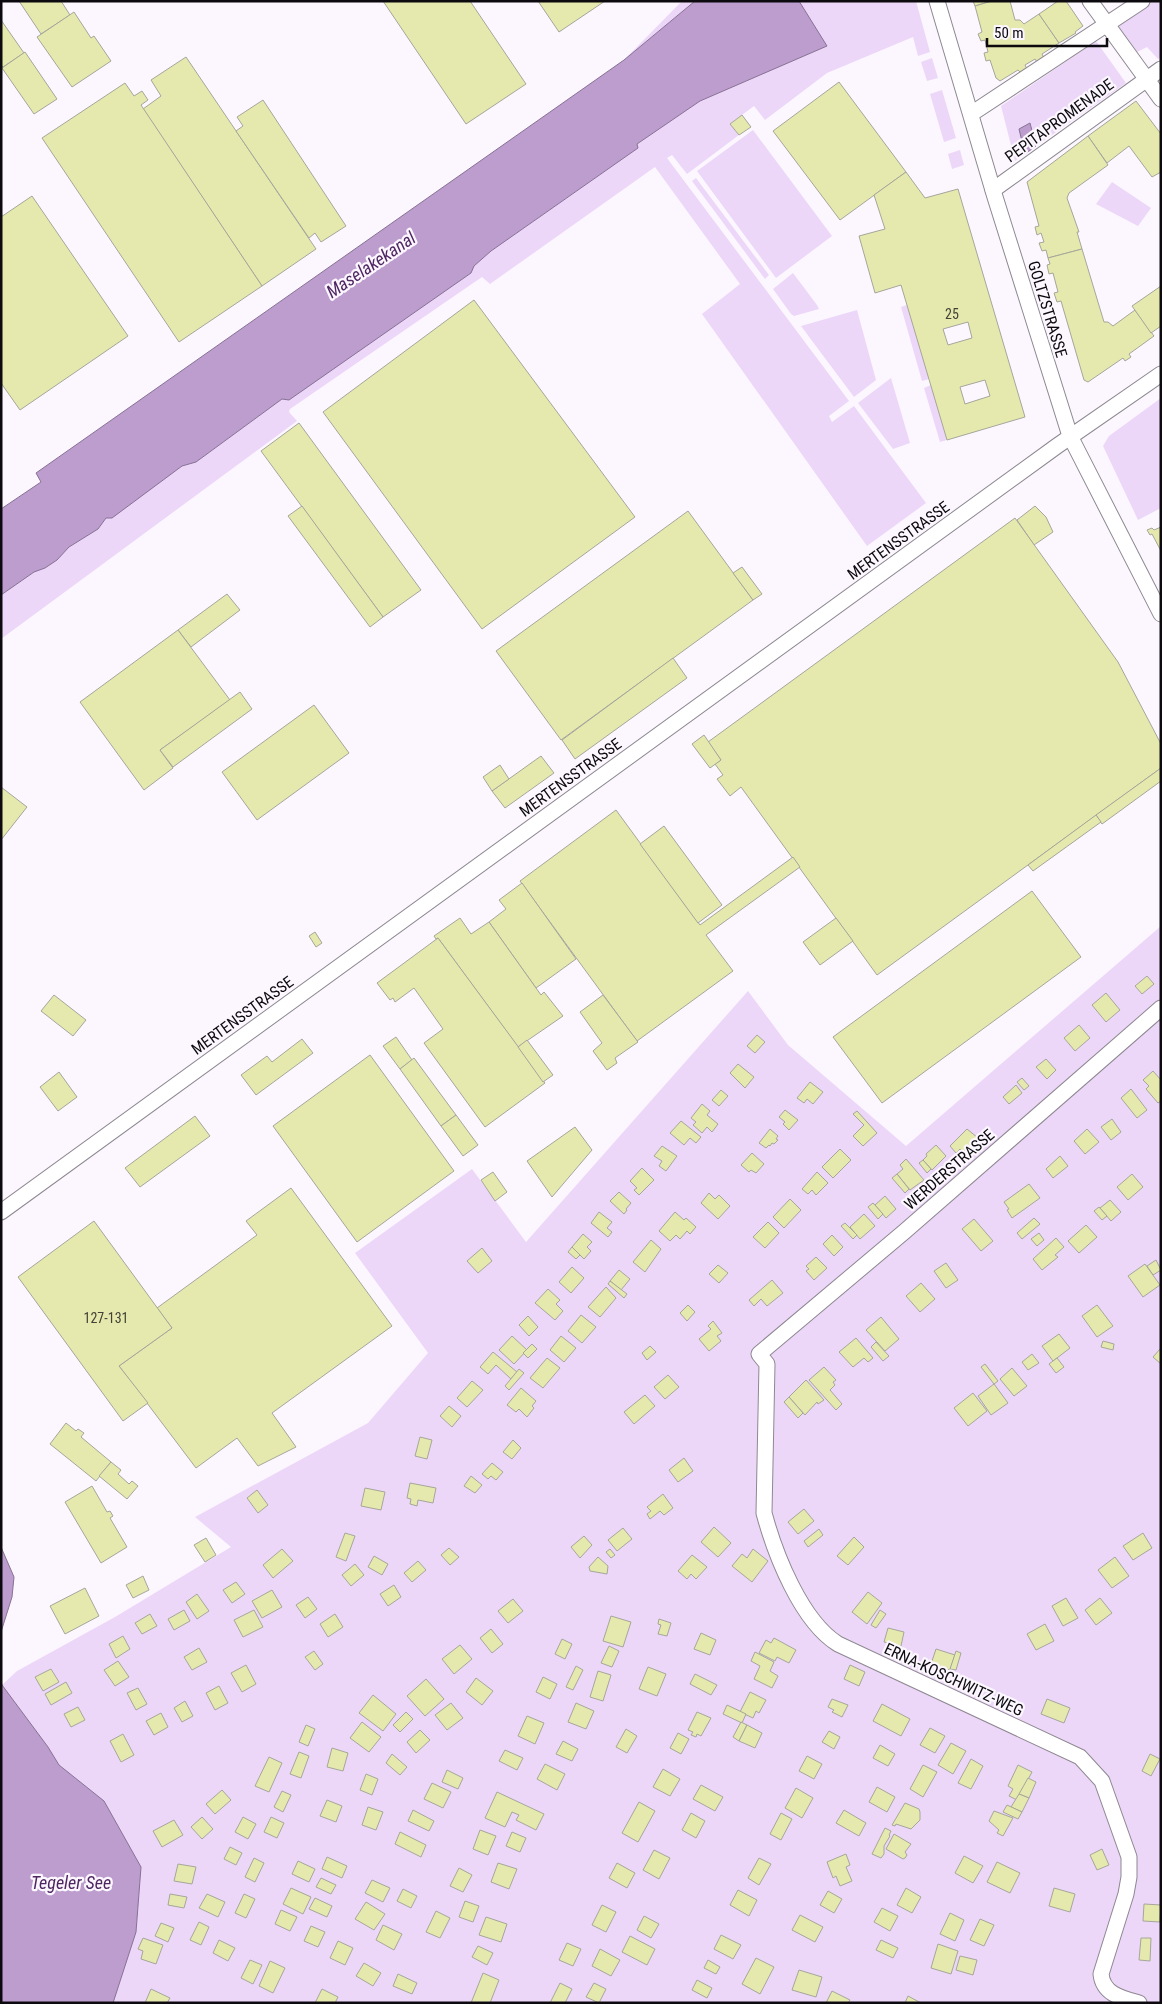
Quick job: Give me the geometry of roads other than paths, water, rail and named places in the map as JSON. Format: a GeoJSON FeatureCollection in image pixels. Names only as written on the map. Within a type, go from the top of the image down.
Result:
{"type":"FeatureCollection","features":[{"type":"Feature","properties":{"kind":"street","name":"GOLTZSTRASSE"},"geometry":{"type":"LineString","coordinates":[[937,1],[993,190],[1070,436],[1161,614]]}},
{"type":"Feature","properties":{"kind":"street"},"geometry":{"type":"LineString","coordinates":[[1090,1],[1161,99]]}},
{"type":"Feature","properties":{"kind":"street"},"geometry":{"type":"LineString","coordinates":[[971,114],[1142,1]]}},
{"type":"Feature","properties":{"kind":"street","name":"PEPITAPROMENADE"},"geometry":{"type":"LineString","coordinates":[[993,190],[1161,69]]}},
{"type":"Feature","properties":{"kind":"street","name":"MERTENSSTRASSE"},"geometry":{"type":"LineString","coordinates":[[1,1212],[1070,436],[1161,374]]}},
{"type":"Feature","properties":{"kind":"street","name":"WERDERSTRASSE"},"geometry":{"type":"LineString","coordinates":[[759,1354],[904,1232],[1161,1008]]}},
{"type":"Feature","properties":{"kind":"street","name":"ERNA-KOSCHWITZ-WEG"},"geometry":{"type":"LineString","coordinates":[[759,1354],[766,1364],[764,1514],[770,1537],[800,1603],[829,1639],[1080,1757],[1102,1781],[1128,1857],[1129,1877],[1126,1894],[1101,1974],[1102,1982],[1108,1991],[1120,1998],[1139,2003]]}},
{"type":"Feature","properties":{"kind":"water","name":"Maselakekanal"},"geometry":{"type":"Polygon","coordinates":[[[695,1],[799,1],[827,46],[700,101],[637,144],[638,148],[491,251],[474,266],[471,273],[289,400],[282,399],[196,462],[182,466],[112,518],[106,518],[98,529],[69,547],[57,560],[45,568],[34,572],[1,595],[1,509],[41,482],[36,473],[624,60],[695,1]]]}},
{"type":"Feature","properties":{"kind":"water"},"geometry":{"type":"Polygon","coordinates":[[[1030,123],[1036,146],[1025,154],[1019,129],[1030,123]]]}},
{"type":"Feature","properties":{"kind":"water"},"geometry":{"type":"Polygon","coordinates":[[[1,1547],[14,1577],[12,1597],[1,1632],[1,1547]]]}},
{"type":"Feature","properties":{"kind":"water","name":"Tegeler See"},"geometry":{"type":"Polygon","coordinates":[[[1,1681],[59,1765],[104,1801],[141,1867],[136,1932],[113,2003],[1,2003],[1,1681]]]}}]}
